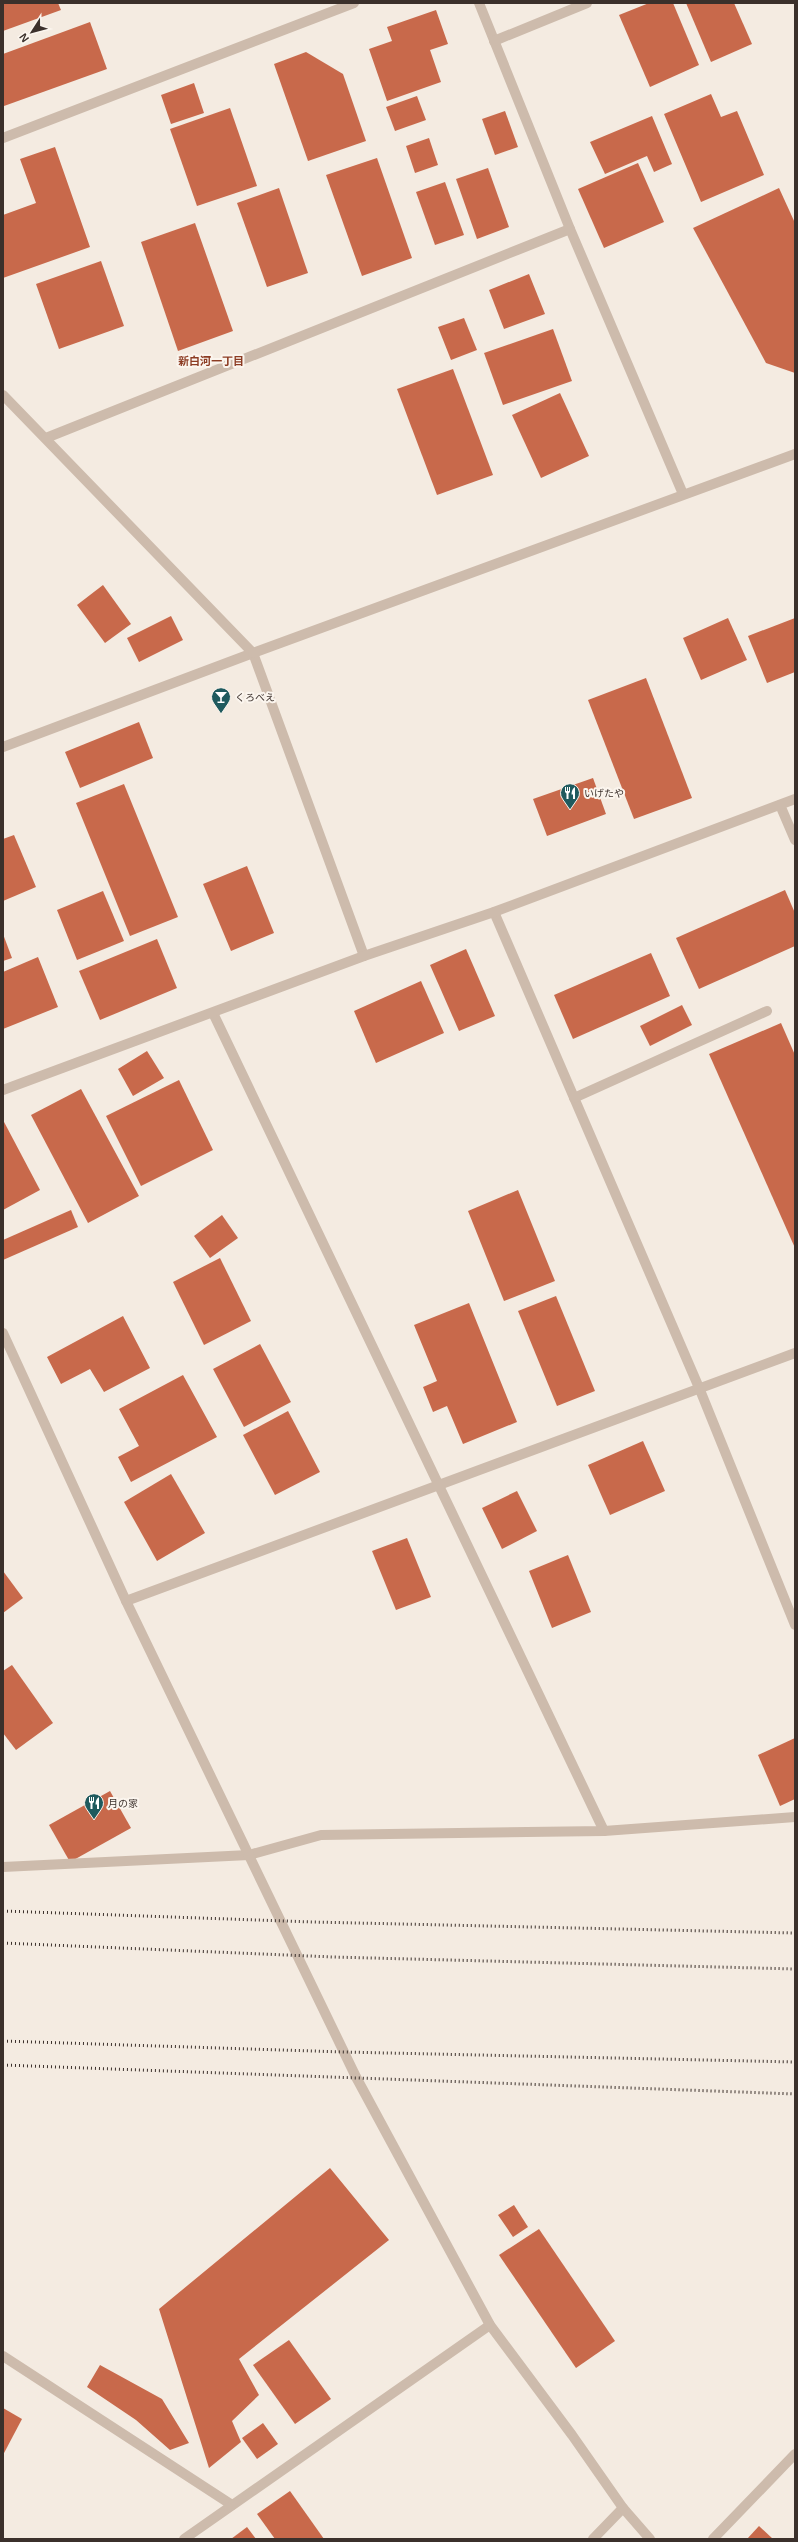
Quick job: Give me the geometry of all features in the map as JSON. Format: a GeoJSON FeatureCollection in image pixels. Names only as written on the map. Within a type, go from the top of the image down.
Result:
{"type":"FeatureCollection","features":[{"type":"Feature","properties":{"kind":"street"},"geometry":{"type":"LineString","coordinates":[[3,138],[354,3]]}},
{"type":"Feature","properties":{"kind":"street"},"geometry":{"type":"LineString","coordinates":[[479,3],[570,229],[683,494]]}},
{"type":"Feature","properties":{"kind":"street"},"geometry":{"type":"LineString","coordinates":[[494,41],[587,3]]}},
{"type":"Feature","properties":{"kind":"street"},"geometry":{"type":"LineString","coordinates":[[46,438],[570,229]]}},
{"type":"Feature","properties":{"kind":"street"},"geometry":{"type":"LineString","coordinates":[[3,395],[254,653],[364,956]]}},
{"type":"Feature","properties":{"kind":"street"},"geometry":{"type":"LineString","coordinates":[[3,747],[683,494],[795,454]]}},
{"type":"Feature","properties":{"kind":"street"},"geometry":{"type":"LineString","coordinates":[[3,1090],[364,956],[494,912],[795,799]]}},
{"type":"Feature","properties":{"kind":"street"},"geometry":{"type":"LineString","coordinates":[[780,805],[795,840]]}},
{"type":"Feature","properties":{"kind":"street"},"geometry":{"type":"LineString","coordinates":[[494,912],[700,1390],[795,1625]]}},
{"type":"Feature","properties":{"kind":"street"},"geometry":{"type":"LineString","coordinates":[[574,1098],[766,1011]]}},
{"type":"Feature","properties":{"kind":"street"},"geometry":{"type":"LineString","coordinates":[[213,1013],[604,1831]]}},
{"type":"Feature","properties":{"kind":"street"},"geometry":{"type":"LineString","coordinates":[[3,1332],[126,1601],[356,2077],[490,2325],[572,2435],[623,2508],[650,2539]]}},
{"type":"Feature","properties":{"kind":"street"},"geometry":{"type":"LineString","coordinates":[[126,1601],[700,1390],[795,1353]]}},
{"type":"Feature","properties":{"kind":"street"},"geometry":{"type":"LineString","coordinates":[[3,1867],[249,1855],[321,1835],[604,1831],[795,1817]]}},
{"type":"Feature","properties":{"kind":"street"},"geometry":{"type":"LineString","coordinates":[[184,2539],[490,2325]]}},
{"type":"Feature","properties":{"kind":"street"},"geometry":{"type":"LineString","coordinates":[[3,2356],[232,2505]]}},
{"type":"Feature","properties":{"kind":"street"},"geometry":{"type":"LineString","coordinates":[[712,2539],[795,2454]]}},
{"type":"Feature","properties":{"kind":"street"},"geometry":{"type":"LineString","coordinates":[[593,2539],[623,2508]]}},
{"type":"Feature","properties":{"kind":"building"},"geometry":{"type":"Polygon","coordinates":[[[3,3],[58,3],[61,10],[3,31],[3,3]]]}},
{"type":"Feature","properties":{"kind":"building"},"geometry":{"type":"Polygon","coordinates":[[[649,3],[673,3],[699,65],[650,87],[619,15],[649,3]]]}},
{"type":"Feature","properties":{"kind":"building"},"geometry":{"type":"Polygon","coordinates":[[[686,3],[734,3],[752,44],[711,62],[686,3]]]}},
{"type":"Feature","properties":{"kind":"building"},"geometry":{"type":"Polygon","coordinates":[[[436,10],[448,44],[430,50],[441,82],[387,101],[369,49],[392,41],[387,27],[436,10]]]}},
{"type":"Feature","properties":{"kind":"building"},"geometry":{"type":"Polygon","coordinates":[[[90,22],[107,69],[4,106],[3,54],[90,22]]]}},
{"type":"Feature","properties":{"kind":"building"},"geometry":{"type":"Polygon","coordinates":[[[306,52],[343,74],[366,141],[308,161],[274,64],[306,52]]]}},
{"type":"Feature","properties":{"kind":"building"},"geometry":{"type":"Polygon","coordinates":[[[194,83],[204,113],[171,124],[161,95],[194,83]]]}},
{"type":"Feature","properties":{"kind":"building"},"geometry":{"type":"Polygon","coordinates":[[[711,94],[721,117],[737,111],[764,175],[701,202],[664,114],[711,94]]]}},
{"type":"Feature","properties":{"kind":"building"},"geometry":{"type":"Polygon","coordinates":[[[417,96],[426,120],[395,131],[386,107],[417,96]]]}},
{"type":"Feature","properties":{"kind":"building"},"geometry":{"type":"Polygon","coordinates":[[[230,108],[257,186],[197,206],[170,129],[230,108]]]}},
{"type":"Feature","properties":{"kind":"building"},"geometry":{"type":"Polygon","coordinates":[[[505,111],[518,147],[495,155],[482,119],[505,111]]]}},
{"type":"Feature","properties":{"kind":"building"},"geometry":{"type":"Polygon","coordinates":[[[652,116],[672,164],[654,172],[647,156],[605,174],[590,142],[652,116]]]}},
{"type":"Feature","properties":{"kind":"building"},"geometry":{"type":"Polygon","coordinates":[[[429,138],[438,165],[415,173],[406,146],[429,138]]]}},
{"type":"Feature","properties":{"kind":"building"},"geometry":{"type":"Polygon","coordinates":[[[55,147],[90,247],[3,278],[3,215],[36,203],[20,159],[55,147]]]}},
{"type":"Feature","properties":{"kind":"building"},"geometry":{"type":"Polygon","coordinates":[[[377,158],[412,258],[362,276],[326,175],[377,158]]]}},
{"type":"Feature","properties":{"kind":"building"},"geometry":{"type":"Polygon","coordinates":[[[638,163],[664,222],[604,248],[578,189],[638,163]]]}},
{"type":"Feature","properties":{"kind":"building"},"geometry":{"type":"Polygon","coordinates":[[[488,168],[509,227],[477,239],[456,179],[488,168]]]}},
{"type":"Feature","properties":{"kind":"building"},"geometry":{"type":"Polygon","coordinates":[[[445,182],[464,235],[435,245],[416,192],[445,182]]]}},
{"type":"Feature","properties":{"kind":"building"},"geometry":{"type":"Polygon","coordinates":[[[279,188],[308,273],[267,287],[237,203],[279,188]]]}},
{"type":"Feature","properties":{"kind":"building"},"geometry":{"type":"Polygon","coordinates":[[[779,188],[795,223],[795,373],[766,363],[693,228],[779,188]]]}},
{"type":"Feature","properties":{"kind":"building"},"geometry":{"type":"Polygon","coordinates":[[[195,223],[233,331],[178,351],[141,242],[195,223]]]}},
{"type":"Feature","properties":{"kind":"building"},"geometry":{"type":"Polygon","coordinates":[[[101,261],[124,326],[59,349],[36,284],[101,261]]]}},
{"type":"Feature","properties":{"kind":"building"},"geometry":{"type":"Polygon","coordinates":[[[529,274],[545,314],[504,329],[489,290],[529,274]]]}},
{"type":"Feature","properties":{"kind":"building"},"geometry":{"type":"Polygon","coordinates":[[[464,318],[477,350],[451,360],[438,327],[464,318]]]}},
{"type":"Feature","properties":{"kind":"building"},"geometry":{"type":"Polygon","coordinates":[[[553,329],[572,381],[503,405],[484,353],[553,329]]]}},
{"type":"Feature","properties":{"kind":"building"},"geometry":{"type":"Polygon","coordinates":[[[453,369],[493,475],[437,495],[397,389],[453,369]]]}},
{"type":"Feature","properties":{"kind":"building"},"geometry":{"type":"Polygon","coordinates":[[[560,393],[589,456],[541,478],[512,415],[560,393]]]}},
{"type":"Feature","properties":{"kind":"building"},"geometry":{"type":"Polygon","coordinates":[[[103,585],[131,624],[105,643],[77,605],[103,585]]]}},
{"type":"Feature","properties":{"kind":"building"},"geometry":{"type":"Polygon","coordinates":[[[171,616],[183,640],[139,662],[127,638],[171,616]]]}},
{"type":"Feature","properties":{"kind":"building"},"geometry":{"type":"Polygon","coordinates":[[[728,618],[747,660],[701,680],[683,638],[728,618]]]}},
{"type":"Feature","properties":{"kind":"building"},"geometry":{"type":"Polygon","coordinates":[[[795,618],[795,672],[767,683],[748,636],[795,618]]]}},
{"type":"Feature","properties":{"kind":"building"},"geometry":{"type":"Polygon","coordinates":[[[646,678],[692,798],[634,819],[588,700],[646,678]]]}},
{"type":"Feature","properties":{"kind":"building"},"geometry":{"type":"Polygon","coordinates":[[[139,722],[153,758],[80,788],[65,752],[139,722]]]}},
{"type":"Feature","properties":{"kind":"building"},"geometry":{"type":"Polygon","coordinates":[[[593,778],[606,814],[547,836],[533,799],[593,778]]]}},
{"type":"Feature","properties":{"kind":"building"},"geometry":{"type":"Polygon","coordinates":[[[124,784],[178,917],[130,936],[76,803],[124,784]]]}},
{"type":"Feature","properties":{"kind":"building"},"geometry":{"type":"Polygon","coordinates":[[[14,835],[36,887],[3,901],[3,839],[14,835]]]}},
{"type":"Feature","properties":{"kind":"building"},"geometry":{"type":"Polygon","coordinates":[[[247,866],[274,933],[231,951],[203,884],[247,866]]]}},
{"type":"Feature","properties":{"kind":"building"},"geometry":{"type":"Polygon","coordinates":[[[785,890],[795,913],[795,946],[699,989],[676,938],[785,890]]]}},
{"type":"Feature","properties":{"kind":"building"},"geometry":{"type":"Polygon","coordinates":[[[103,891],[124,941],[77,960],[57,910],[103,891]]]}},
{"type":"Feature","properties":{"kind":"building"},"geometry":{"type":"Polygon","coordinates":[[[3,934],[12,958],[3,961],[3,934]]]}},
{"type":"Feature","properties":{"kind":"building"},"geometry":{"type":"Polygon","coordinates":[[[157,939],[177,988],[100,1020],[79,971],[157,939]]]}},
{"type":"Feature","properties":{"kind":"building"},"geometry":{"type":"Polygon","coordinates":[[[466,949],[495,1016],[459,1031],[430,965],[466,949]]]}},
{"type":"Feature","properties":{"kind":"building"},"geometry":{"type":"Polygon","coordinates":[[[651,953],[670,996],[573,1039],[554,995],[651,953]]]}},
{"type":"Feature","properties":{"kind":"building"},"geometry":{"type":"Polygon","coordinates":[[[38,957],[58,1007],[3,1029],[3,972],[38,957]]]}},
{"type":"Feature","properties":{"kind":"building"},"geometry":{"type":"Polygon","coordinates":[[[421,981],[444,1033],[376,1063],[354,1011],[421,981]]]}},
{"type":"Feature","properties":{"kind":"building"},"geometry":{"type":"Polygon","coordinates":[[[682,1005],[692,1025],[650,1046],[640,1026],[682,1005]]]}},
{"type":"Feature","properties":{"kind":"building"},"geometry":{"type":"Polygon","coordinates":[[[781,1023],[795,1055],[795,1248],[709,1054],[781,1023]]]}},
{"type":"Feature","properties":{"kind":"building"},"geometry":{"type":"Polygon","coordinates":[[[147,1051],[164,1078],[133,1096],[118,1069],[147,1051]]]}},
{"type":"Feature","properties":{"kind":"building"},"geometry":{"type":"Polygon","coordinates":[[[179,1080],[213,1150],[141,1186],[106,1116],[179,1080]]]}},
{"type":"Feature","properties":{"kind":"building"},"geometry":{"type":"Polygon","coordinates":[[[81,1089],[139,1196],[88,1223],[31,1115],[81,1089]]]}},
{"type":"Feature","properties":{"kind":"building"},"geometry":{"type":"Polygon","coordinates":[[[3,1120],[40,1190],[3,1210],[3,1120]]]}},
{"type":"Feature","properties":{"kind":"building"},"geometry":{"type":"Polygon","coordinates":[[[518,1190],[555,1281],[504,1301],[468,1211],[518,1190]]]}},
{"type":"Feature","properties":{"kind":"building"},"geometry":{"type":"Polygon","coordinates":[[[71,1210],[78,1227],[3,1260],[3,1240],[71,1210]]]}},
{"type":"Feature","properties":{"kind":"building"},"geometry":{"type":"Polygon","coordinates":[[[222,1215],[238,1238],[210,1258],[194,1236],[222,1215]]]}},
{"type":"Feature","properties":{"kind":"building"},"geometry":{"type":"Polygon","coordinates":[[[220,1258],[251,1321],[204,1345],[173,1282],[220,1258]]]}},
{"type":"Feature","properties":{"kind":"building"},"geometry":{"type":"Polygon","coordinates":[[[556,1296],[595,1391],[557,1406],[518,1311],[556,1296]]]}},
{"type":"Feature","properties":{"kind":"building"},"geometry":{"type":"Polygon","coordinates":[[[469,1303],[517,1422],[463,1444],[447,1406],[433,1412],[423,1387],[437,1381],[414,1325],[469,1303]]]}},
{"type":"Feature","properties":{"kind":"building"},"geometry":{"type":"Polygon","coordinates":[[[123,1316],[150,1368],[104,1392],[90,1369],[61,1384],[47,1357],[123,1316]]]}},
{"type":"Feature","properties":{"kind":"building"},"geometry":{"type":"Polygon","coordinates":[[[260,1344],[291,1402],[244,1427],[213,1369],[260,1344]]]}},
{"type":"Feature","properties":{"kind":"building"},"geometry":{"type":"Polygon","coordinates":[[[183,1375],[217,1437],[131,1482],[118,1457],[139,1446],[119,1409],[183,1375]]]}},
{"type":"Feature","properties":{"kind":"building"},"geometry":{"type":"Polygon","coordinates":[[[288,1411],[320,1472],[275,1495],[243,1435],[288,1411]]]}},
{"type":"Feature","properties":{"kind":"building"},"geometry":{"type":"Polygon","coordinates":[[[643,1441],[665,1491],[610,1515],[588,1465],[643,1441]]]}},
{"type":"Feature","properties":{"kind":"building"},"geometry":{"type":"Polygon","coordinates":[[[171,1474],[205,1533],[157,1561],[124,1502],[171,1474]]]}},
{"type":"Feature","properties":{"kind":"building"},"geometry":{"type":"Polygon","coordinates":[[[517,1491],[537,1531],[502,1549],[482,1508],[517,1491]]]}},
{"type":"Feature","properties":{"kind":"building"},"geometry":{"type":"Polygon","coordinates":[[[407,1538],[431,1597],[396,1610],[372,1551],[407,1538]]]}},
{"type":"Feature","properties":{"kind":"building"},"geometry":{"type":"Polygon","coordinates":[[[568,1555],[591,1612],[552,1628],[529,1571],[568,1555]]]}},
{"type":"Feature","properties":{"kind":"building"},"geometry":{"type":"Polygon","coordinates":[[[3,1571],[23,1598],[3,1613],[3,1571]]]}},
{"type":"Feature","properties":{"kind":"building"},"geometry":{"type":"Polygon","coordinates":[[[12,1665],[53,1723],[16,1750],[3,1733],[3,1671],[12,1665]]]}},
{"type":"Feature","properties":{"kind":"building"},"geometry":{"type":"Polygon","coordinates":[[[795,1738],[795,1799],[780,1806],[758,1755],[795,1738]]]}},
{"type":"Feature","properties":{"kind":"building"},"geometry":{"type":"Polygon","coordinates":[[[110,1791],[131,1828],[70,1862],[49,1825],[110,1791]]]}},
{"type":"Feature","properties":{"kind":"building"},"geometry":{"type":"Polygon","coordinates":[[[330,2168],[389,2240],[239,2359],[259,2395],[232,2421],[241,2442],[209,2468],[159,2309],[330,2168]]]}},
{"type":"Feature","properties":{"kind":"building"},"geometry":{"type":"Polygon","coordinates":[[[514,2205],[528,2227],[513,2237],[498,2215],[514,2205]]]}},
{"type":"Feature","properties":{"kind":"building"},"geometry":{"type":"Polygon","coordinates":[[[539,2229],[615,2341],[576,2368],[499,2255],[539,2229]]]}},
{"type":"Feature","properties":{"kind":"building"},"geometry":{"type":"Polygon","coordinates":[[[289,2340],[331,2399],[295,2424],[253,2365],[289,2340]]]}},
{"type":"Feature","properties":{"kind":"building"},"geometry":{"type":"Polygon","coordinates":[[[100,2365],[162,2399],[189,2443],[170,2450],[136,2420],[87,2387],[100,2365]]]}},
{"type":"Feature","properties":{"kind":"building"},"geometry":{"type":"Polygon","coordinates":[[[3,2408],[22,2419],[3,2455],[3,2408]]]}},
{"type":"Feature","properties":{"kind":"building"},"geometry":{"type":"Polygon","coordinates":[[[263,2423],[278,2444],[257,2459],[242,2438],[263,2423]]]}},
{"type":"Feature","properties":{"kind":"building"},"geometry":{"type":"Polygon","coordinates":[[[290,2491],[324,2539],[275,2539],[257,2514],[290,2491]]]}},
{"type":"Feature","properties":{"kind":"building"},"geometry":{"type":"Polygon","coordinates":[[[759,2526],[773,2539],[747,2539],[759,2526]]]}},
{"type":"Feature","properties":{"kind":"building"},"geometry":{"type":"Polygon","coordinates":[[[247,2527],[256,2539],[231,2539],[247,2527]]]}},
{"type":"Feature","properties":{"kind":"railway"},"geometry":{"type":"LineString","coordinates":[[3,1911],[313,1922],[795,1933]]}},
{"type":"Feature","properties":{"kind":"railway"},"geometry":{"type":"LineString","coordinates":[[3,1943],[333,1957],[795,1969]]}},
{"type":"Feature","properties":{"kind":"railway"},"geometry":{"type":"LineString","coordinates":[[3,2041],[343,2052],[795,2062]]}},
{"type":"Feature","properties":{"kind":"railway"},"geometry":{"type":"LineString","coordinates":[[3,2065],[795,2094]]}},
{"type":"Feature","properties":{"kind":"place","name":"くろべえ"},"geometry":{"type":"Point","coordinates":[221,714]}},
{"type":"Feature","properties":{"kind":"place","name":"いげたや"},"geometry":{"type":"Point","coordinates":[570,810]}},
{"type":"Feature","properties":{"kind":"place","name":"月の家"},"geometry":{"type":"Point","coordinates":[94,1820]}},
{"type":"Feature","properties":{"kind":"district","name":"新白河一丁目"},"geometry":{"type":"Point","coordinates":[211,361]}}]}
